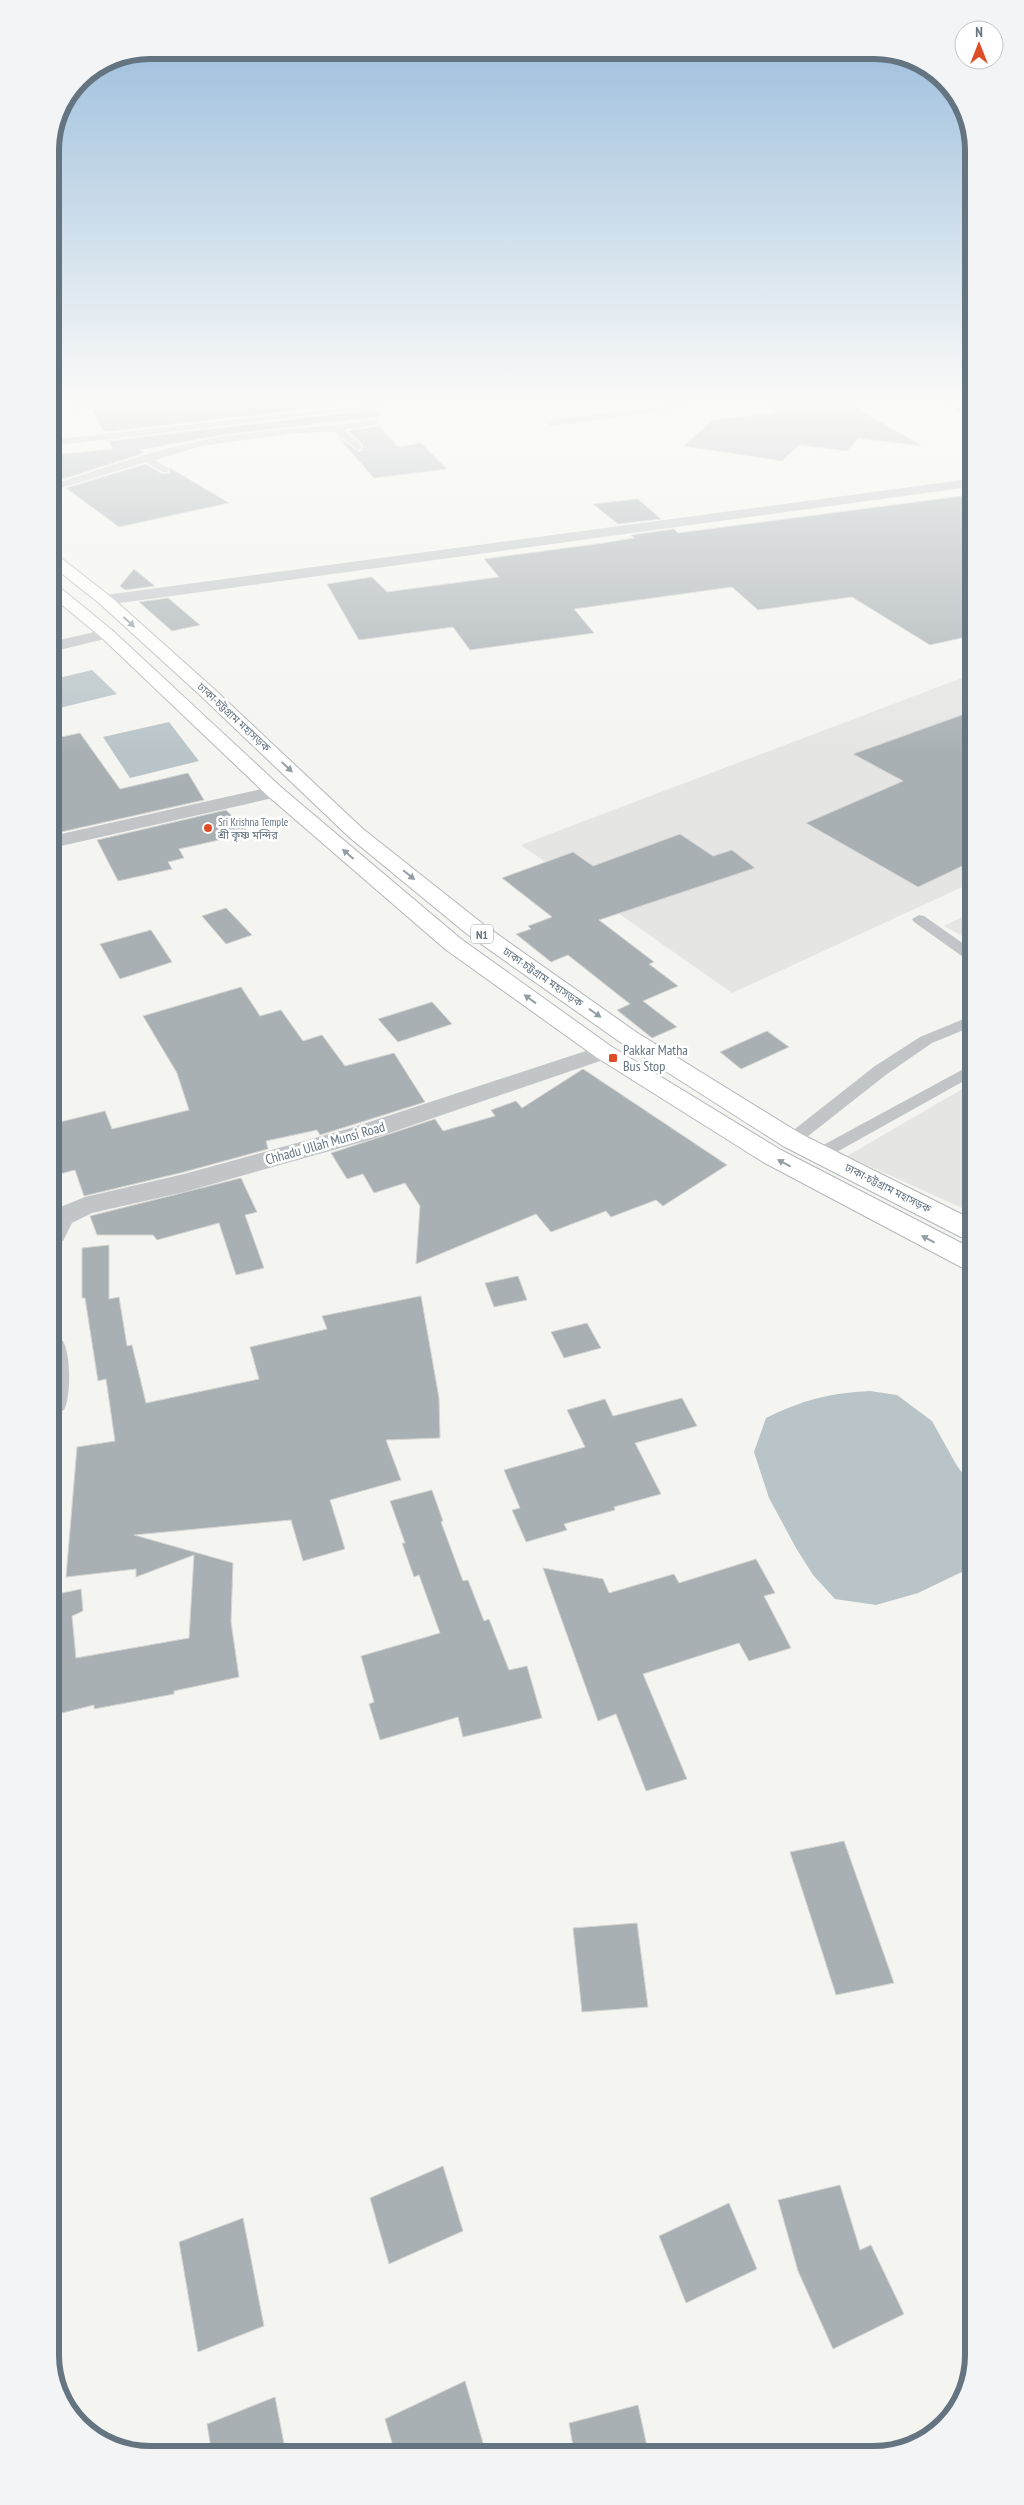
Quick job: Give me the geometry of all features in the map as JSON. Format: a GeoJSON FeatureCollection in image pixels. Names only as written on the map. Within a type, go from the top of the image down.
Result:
{"type":"FeatureCollection","features":[{"type":"Feature","properties":{"kind":"highway","name":"ঢাকা-চট্টগ্রাম মহাসড়ক"},"geometry":{"type":"LineString","coordinates":[[59,563],[105,600],[207,692],[356,833],[475,929],[628,1037],[792,1140],[965,1227]]}},
{"type":"Feature","properties":{"kind":"highway","name":"ঢাকা-চট্টগ্রাম মহাসড়ক"},"geometry":{"type":"LineString","coordinates":[[59,595],[107,634],[275,792],[452,944],[604,1052],[772,1156],[965,1256]]}},
{"type":"Feature","properties":{"kind":"street"},"geometry":{"type":"LineString","coordinates":[[105,600],[697,520]]}},
{"type":"Feature","properties":{"kind":"street"},"geometry":{"type":"LineString","coordinates":[[59,646],[107,634]]}},
{"type":"Feature","properties":{"kind":"street"},"geometry":{"type":"LineString","coordinates":[[59,840],[275,792]]}},
{"type":"Feature","properties":{"kind":"street","name":"Chhadu Ullah Munsi Road"},"geometry":{"type":"LineString","coordinates":[[59,1219],[60,1217],[85,1206],[184,1183],[360,1134],[604,1052]]}},
{"type":"Feature","properties":{"kind":"lane"},"geometry":{"type":"LineString","coordinates":[[919,919],[965,952]]}},
{"type":"Feature","properties":{"kind":"lane"},"geometry":{"type":"LineString","coordinates":[[792,1140],[882,1070],[926,1040],[965,1024]]}},
{"type":"Feature","properties":{"kind":"lane"},"geometry":{"type":"LineString","coordinates":[[820,1154],[965,1073]]}},
{"type":"Feature","properties":{"kind":"shaded area"},"geometry":{"type":"Polygon","coordinates":[[[92,670],[117,694],[59,708],[59,678],[92,670]]]}},
{"type":"Feature","properties":{"kind":"shaded area"},"geometry":{"type":"Polygon","coordinates":[[[965,677],[965,886],[732,993],[521,845],[965,677]]]}},
{"type":"Feature","properties":{"kind":"shaded area"},"geometry":{"type":"Polygon","coordinates":[[[169,722],[199,761],[130,778],[103,737],[169,722]]]}},
{"type":"Feature","properties":{"kind":"shaded area"},"geometry":{"type":"Polygon","coordinates":[[[965,916],[965,938],[944,926],[965,916]]]}},
{"type":"Feature","properties":{"kind":"shaded area"},"geometry":{"type":"Polygon","coordinates":[[[965,1087],[965,1209],[847,1156],[965,1087]]]}},
{"type":"Feature","properties":{"kind":"shaded area"},"geometry":{"type":"Polygon","coordinates":[[[870,1391],[897,1395],[932,1421],[957,1466],[965,1476],[965,1570],[918,1593],[876,1605],[835,1599],[813,1575],[769,1498],[754,1452],[766,1418],[816,1398],[870,1391]]]}},
{"type":"Feature","properties":{"kind":"building"},"geometry":{"type":"Polygon","coordinates":[[[109,520],[152,520],[119,527],[109,520]]]}},
{"type":"Feature","properties":{"kind":"building"},"geometry":{"type":"Polygon","coordinates":[[[613,520],[653,520],[618,524],[613,520]]]}},
{"type":"Feature","properties":{"kind":"building"},"geometry":{"type":"Polygon","coordinates":[[[779,520],[965,520],[965,637],[930,645],[852,597],[758,610],[732,587],[574,609],[594,633],[470,650],[453,627],[359,640],[327,584],[372,577],[387,592],[499,577],[484,559],[604,543],[634,538],[631,535],[674,529],[678,533],[779,520]]]}},
{"type":"Feature","properties":{"kind":"building"},"geometry":{"type":"Polygon","coordinates":[[[134,569],[155,586],[125,590],[120,586],[134,569]]]}},
{"type":"Feature","properties":{"kind":"building"},"geometry":{"type":"Polygon","coordinates":[[[168,598],[200,625],[172,631],[139,602],[168,598]]]}},
{"type":"Feature","properties":{"kind":"building"},"geometry":{"type":"Polygon","coordinates":[[[965,714],[965,865],[918,887],[806,823],[903,781],[853,754],[965,714]]]}},
{"type":"Feature","properties":{"kind":"building"},"geometry":{"type":"Polygon","coordinates":[[[80,733],[120,789],[188,773],[204,800],[59,832],[59,738],[80,733]]]}},
{"type":"Feature","properties":{"kind":"building"},"geometry":{"type":"Polygon","coordinates":[[[226,810],[250,833],[179,849],[184,858],[168,862],[172,869],[118,881],[97,840],[226,810]]]}},
{"type":"Feature","properties":{"kind":"building"},"geometry":{"type":"Polygon","coordinates":[[[680,834],[713,856],[732,850],[755,868],[599,920],[654,962],[649,964],[678,986],[643,1001],[677,1027],[652,1038],[617,1010],[630,1004],[568,955],[551,962],[516,934],[531,929],[528,926],[552,917],[502,878],[573,852],[593,866],[680,834]]]}},
{"type":"Feature","properties":{"kind":"building"},"geometry":{"type":"Polygon","coordinates":[[[226,908],[252,935],[226,944],[202,916],[226,908]]]}},
{"type":"Feature","properties":{"kind":"building"},"geometry":{"type":"Polygon","coordinates":[[[151,930],[172,962],[120,979],[100,944],[151,930]]]}},
{"type":"Feature","properties":{"kind":"building"},"geometry":{"type":"Polygon","coordinates":[[[241,987],[260,1016],[281,1010],[303,1041],[322,1035],[345,1066],[394,1053],[425,1102],[320,1135],[317,1130],[266,1141],[268,1149],[84,1196],[75,1170],[59,1174],[59,1122],[105,1111],[112,1129],[189,1110],[177,1073],[143,1016],[241,987]]]}},
{"type":"Feature","properties":{"kind":"building"},"geometry":{"type":"Polygon","coordinates":[[[432,1002],[452,1024],[398,1042],[378,1019],[432,1002]]]}},
{"type":"Feature","properties":{"kind":"building"},"geometry":{"type":"Polygon","coordinates":[[[767,1031],[789,1047],[741,1069],[720,1052],[767,1031]]]}},
{"type":"Feature","properties":{"kind":"building"},"geometry":{"type":"Polygon","coordinates":[[[583,1069],[727,1165],[663,1206],[656,1200],[611,1217],[606,1211],[551,1232],[536,1214],[416,1264],[420,1206],[405,1183],[374,1193],[363,1174],[347,1179],[331,1153],[435,1119],[443,1131],[495,1116],[491,1110],[516,1101],[522,1108],[583,1069]]]}},
{"type":"Feature","properties":{"kind":"building"},"geometry":{"type":"Polygon","coordinates":[[[241,1178],[257,1212],[245,1215],[264,1268],[236,1275],[219,1223],[157,1240],[153,1235],[97,1235],[90,1216],[241,1178]]]}},
{"type":"Feature","properties":{"kind":"building"},"geometry":{"type":"Polygon","coordinates":[[[109,1245],[109,1299],[119,1297],[127,1346],[132,1345],[146,1403],[259,1379],[250,1347],[327,1329],[322,1316],[421,1296],[439,1398],[440,1438],[386,1440],[401,1480],[330,1500],[345,1549],[303,1561],[291,1520],[134,1535],[233,1563],[231,1622],[239,1677],[174,1691],[174,1694],[94,1709],[94,1705],[59,1714],[59,1594],[81,1589],[83,1611],[72,1616],[76,1658],[189,1638],[194,1555],[136,1577],[136,1569],[66,1577],[77,1447],[115,1441],[106,1379],[98,1381],[85,1298],[82,1298],[82,1248],[109,1245]]]}},
{"type":"Feature","properties":{"kind":"building"},"geometry":{"type":"Polygon","coordinates":[[[518,1276],[527,1300],[494,1307],[485,1283],[518,1276]]]}},
{"type":"Feature","properties":{"kind":"building"},"geometry":{"type":"Polygon","coordinates":[[[587,1323],[601,1348],[564,1358],[551,1332],[587,1323]]]}},
{"type":"Feature","properties":{"kind":"building"},"geometry":{"type":"Polygon","coordinates":[[[682,1398],[697,1426],[635,1443],[661,1494],[614,1507],[615,1510],[564,1524],[567,1530],[526,1542],[512,1510],[520,1508],[504,1470],[585,1447],[567,1410],[605,1399],[613,1416],[682,1398]]]}},
{"type":"Feature","properties":{"kind":"building"},"geometry":{"type":"Polygon","coordinates":[[[432,1490],[443,1521],[441,1522],[463,1581],[468,1580],[484,1621],[489,1619],[509,1670],[527,1666],[542,1718],[463,1737],[458,1717],[380,1740],[369,1704],[374,1702],[361,1656],[440,1633],[419,1575],[414,1577],[402,1543],[405,1543],[390,1501],[432,1490]]]}},
{"type":"Feature","properties":{"kind":"building"},"geometry":{"type":"Polygon","coordinates":[[[756,1559],[775,1593],[764,1596],[791,1648],[749,1661],[739,1643],[643,1674],[687,1779],[646,1791],[616,1714],[598,1721],[543,1568],[603,1579],[609,1593],[674,1574],[679,1583],[756,1559]]]}},
{"type":"Feature","properties":{"kind":"building"},"geometry":{"type":"Polygon","coordinates":[[[844,1841],[894,1983],[836,1995],[790,1852],[844,1841]]]}},
{"type":"Feature","properties":{"kind":"building"},"geometry":{"type":"Polygon","coordinates":[[[637,1923],[648,2007],[582,2012],[573,1928],[637,1923]]]}},
{"type":"Feature","properties":{"kind":"building"},"geometry":{"type":"Polygon","coordinates":[[[443,2166],[463,2231],[389,2264],[370,2198],[443,2166]]]}},
{"type":"Feature","properties":{"kind":"building"},"geometry":{"type":"Polygon","coordinates":[[[840,2185],[860,2250],[871,2245],[904,2314],[833,2349],[798,2271],[778,2200],[840,2185]]]}},
{"type":"Feature","properties":{"kind":"building"},"geometry":{"type":"Polygon","coordinates":[[[729,2203],[757,2269],[686,2303],[659,2236],[729,2203]]]}},
{"type":"Feature","properties":{"kind":"building"},"geometry":{"type":"Polygon","coordinates":[[[243,2218],[264,2326],[198,2352],[179,2242],[243,2218]]]}},
{"type":"Feature","properties":{"kind":"building"},"geometry":{"type":"Polygon","coordinates":[[[465,2381],[484,2446],[393,2446],[385,2419],[465,2381]]]}},
{"type":"Feature","properties":{"kind":"building"},"geometry":{"type":"Polygon","coordinates":[[[275,2397],[284,2446],[211,2446],[207,2424],[275,2397]]]}},
{"type":"Feature","properties":{"kind":"building"},"geometry":{"type":"Polygon","coordinates":[[[638,2405],[647,2446],[573,2446],[569,2423],[638,2405]]]}},
{"type":"Feature","properties":{"kind":"place","name":"Sri Krishna Temple শ্রী কৃষ্ণ মন্দির"},"geometry":{"type":"Point","coordinates":[208,828]}},
{"type":"Feature","properties":{"kind":"place","name":"Pakkar Matha Bus Stop"},"geometry":{"type":"Point","coordinates":[613,1058]}}]}
